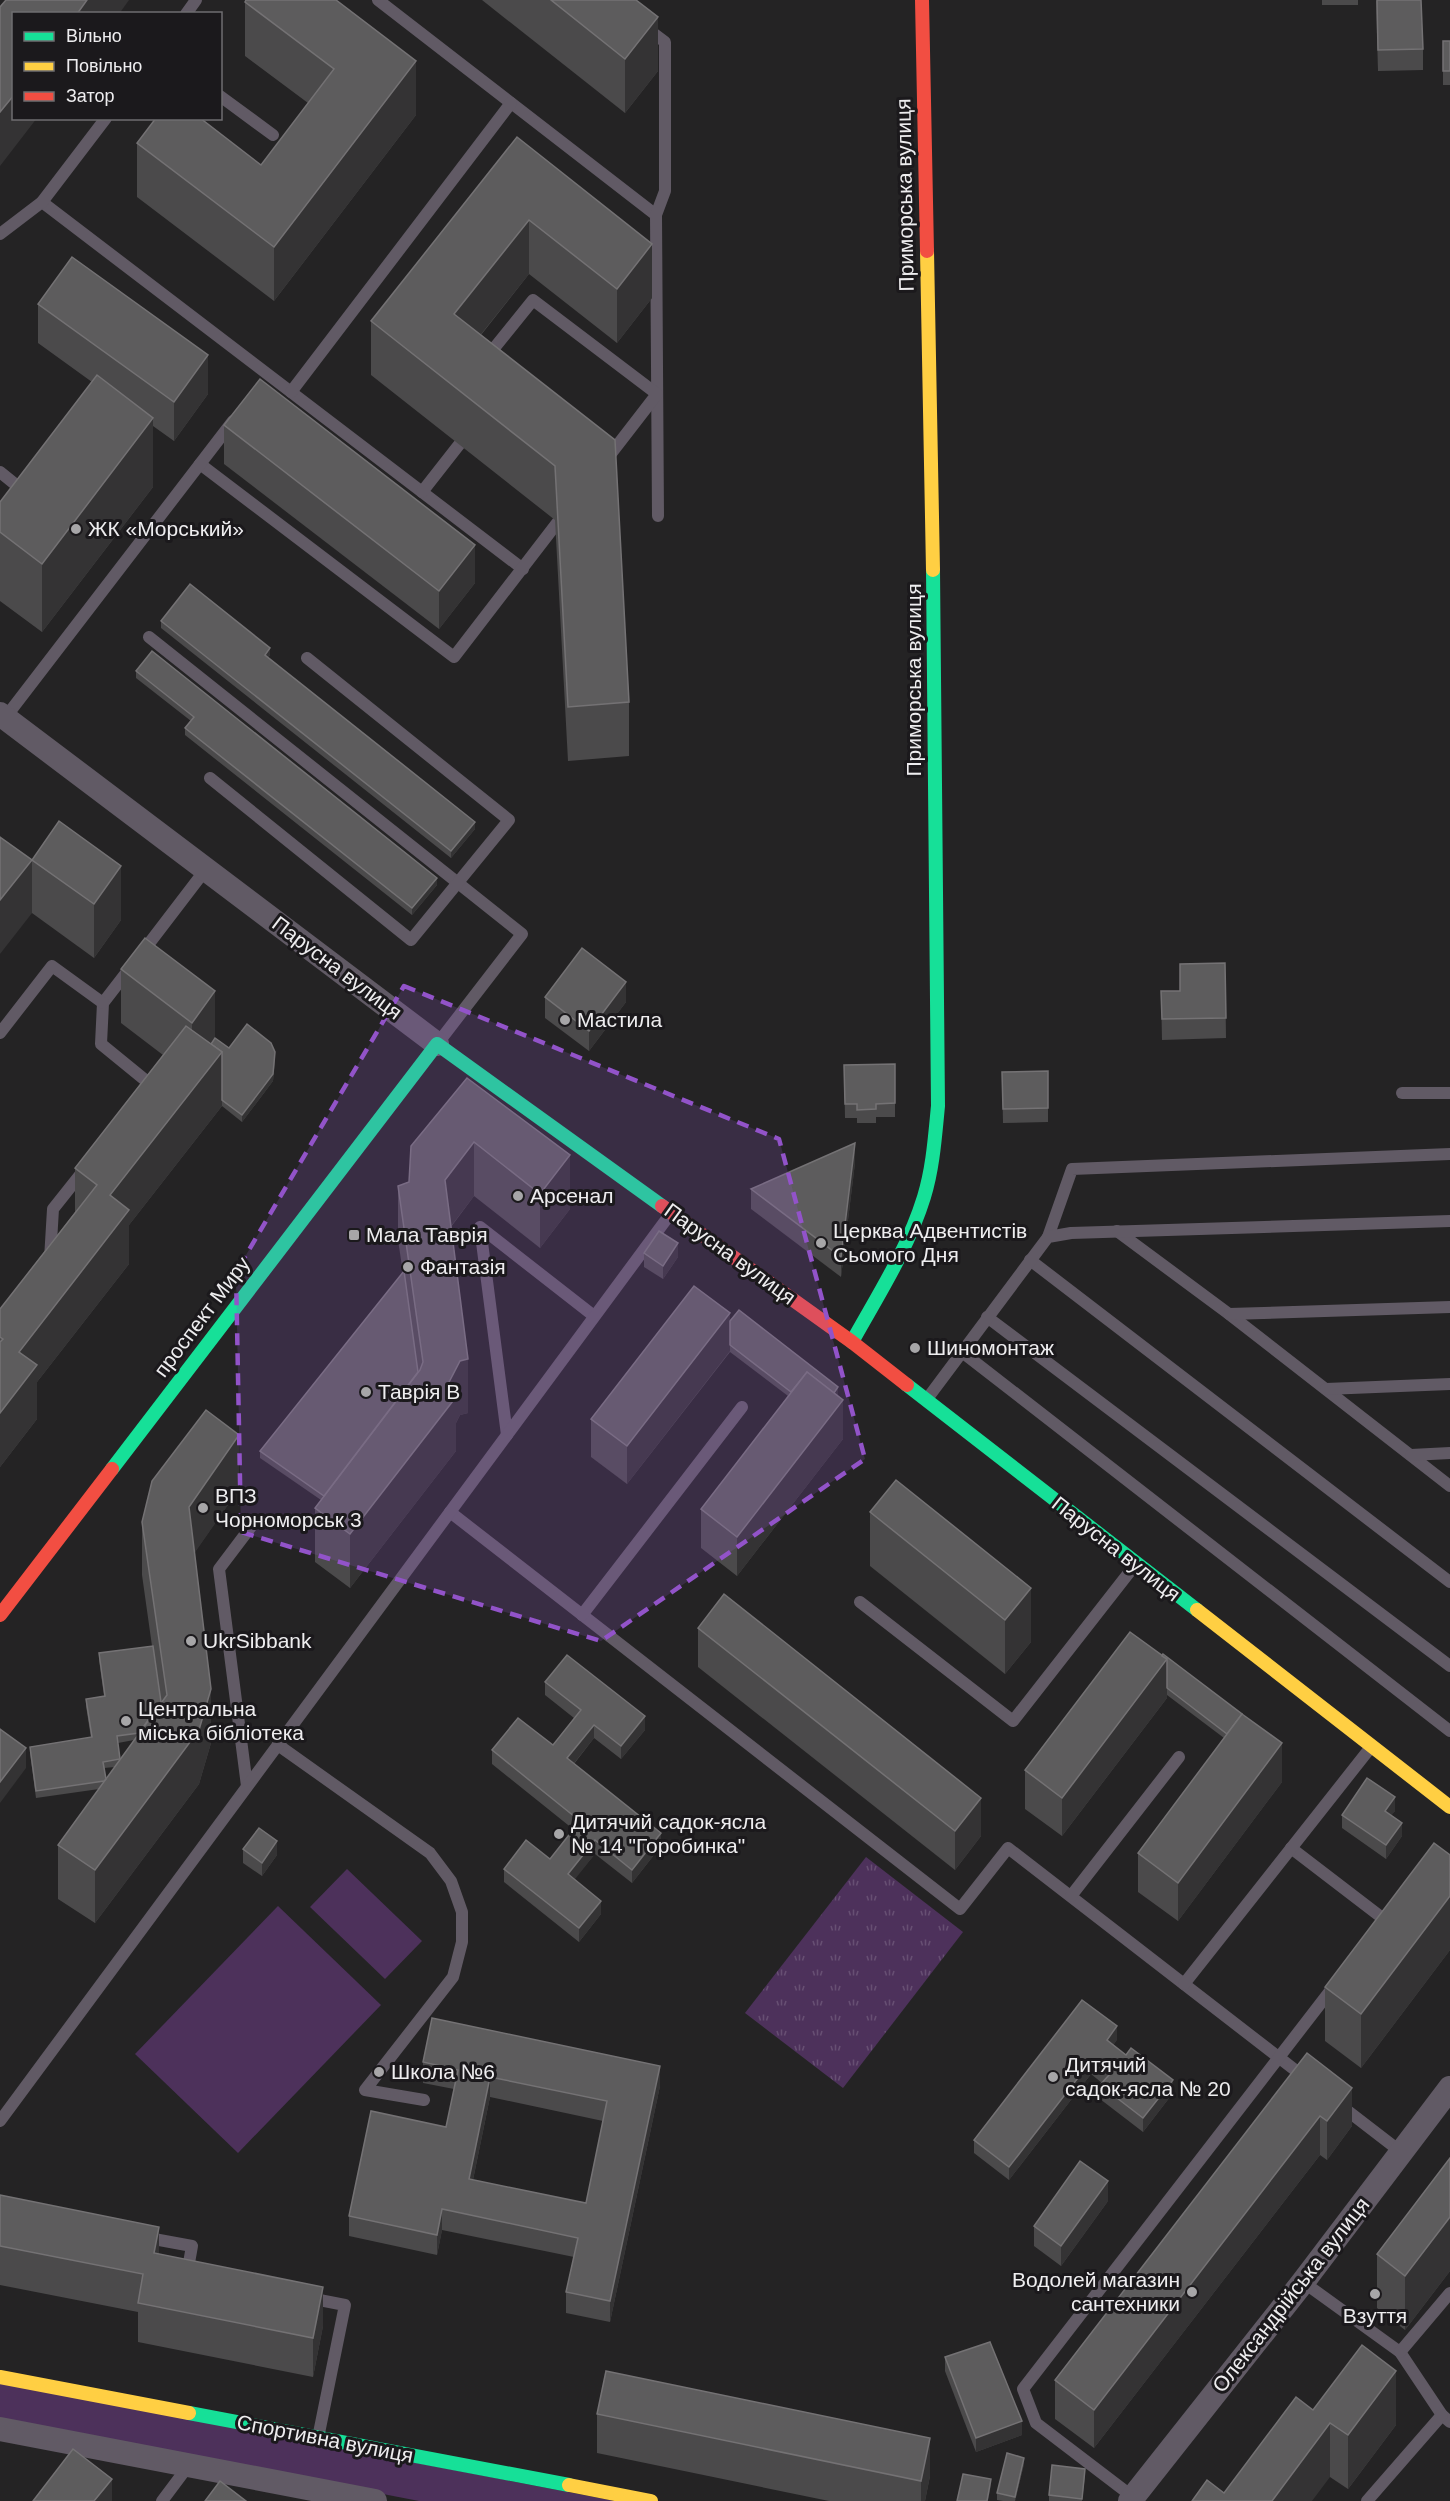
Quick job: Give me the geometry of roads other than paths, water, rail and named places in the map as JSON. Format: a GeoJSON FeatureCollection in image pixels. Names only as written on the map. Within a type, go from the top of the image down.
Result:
{"type":"FeatureCollection","features":[{"type":"Feature","properties":{"kind":"street","name":"Приморська вулиця"},"geometry":{"type":"LineString","coordinates":[[852,1342],[908,1237],[924,1197],[934,1147],[938,1106],[933,510],[922,0]]}},
{"type":"Feature","properties":{"kind":"street","name":"Парусна вулиця"},"geometry":{"type":"LineString","coordinates":[[2,716],[437,1044],[852,1342],[1450,1807]]}},
{"type":"Feature","properties":{"kind":"street","name":"проспект Миру"},"geometry":{"type":"LineString","coordinates":[[0,1615],[437,1044]]}},
{"type":"Feature","properties":{"kind":"street","name":"Олександрійська вулиця"},"geometry":{"type":"LineString","coordinates":[[1132,2499],[1303,2282],[1450,2088]]}},
{"type":"Feature","properties":{"kind":"street","name":"Спортивна вулиця"},"geometry":{"type":"LineString","coordinates":[[0,2377],[651,2501]]}},
{"type":"Feature","properties":{"kind":"street"},"geometry":{"type":"LineString","coordinates":[[0,2429],[189,2466],[298,2494],[375,2501]]}},
{"type":"Feature","properties":{"kind":"lane"},"geometry":{"type":"LineString","coordinates":[[378,0],[656,215]]}},
{"type":"Feature","properties":{"kind":"lane"},"geometry":{"type":"LineString","coordinates":[[638,21],[665,42],[665,191],[656,215],[658,516]]}},
{"type":"Feature","properties":{"kind":"lane"},"geometry":{"type":"LineString","coordinates":[[222,97],[273,135]]}},
{"type":"Feature","properties":{"kind":"lane"},"geometry":{"type":"LineString","coordinates":[[291,392],[511,103]]}},
{"type":"Feature","properties":{"kind":"lane"},"geometry":{"type":"LineString","coordinates":[[0,234],[42,202],[104,120]]}},
{"type":"Feature","properties":{"kind":"lane"},"geometry":{"type":"LineString","coordinates":[[42,202],[265,380],[291,392],[523,569]]}},
{"type":"Feature","properties":{"kind":"lane"},"geometry":{"type":"LineString","coordinates":[[495,364],[487,358],[533,300],[657,394]]}},
{"type":"Feature","properties":{"kind":"lane"},"geometry":{"type":"LineString","coordinates":[[600,468],[657,394]]}},
{"type":"Feature","properties":{"kind":"lane"},"geometry":{"type":"LineString","coordinates":[[2,716],[241,411]]}},
{"type":"Feature","properties":{"kind":"lane"},"geometry":{"type":"LineString","coordinates":[[422,492],[477,421]]}},
{"type":"Feature","properties":{"kind":"lane"},"geometry":{"type":"LineString","coordinates":[[200,464],[454,657],[572,504]]}},
{"type":"Feature","properties":{"kind":"lane"},"geometry":{"type":"LineString","coordinates":[[0,472],[31,497],[25,506]]}},
{"type":"Feature","properties":{"kind":"lane"},"geometry":{"type":"LineString","coordinates":[[149,636],[522,934],[437,1044]]}},
{"type":"Feature","properties":{"kind":"lane"},"geometry":{"type":"LineString","coordinates":[[210,778],[411,940],[509,820],[307,658]]}},
{"type":"Feature","properties":{"kind":"lane"},"geometry":{"type":"LineString","coordinates":[[136,1102],[150,1084],[101,1044],[104,1003],[206,869]]}},
{"type":"Feature","properties":{"kind":"lane"},"geometry":{"type":"LineString","coordinates":[[0,1034],[52,966],[104,1003]]}},
{"type":"Feature","properties":{"kind":"lane"},"geometry":{"type":"LineString","coordinates":[[1402,1093],[1450,1093]]}},
{"type":"Feature","properties":{"kind":"lane"},"geometry":{"type":"LineString","coordinates":[[927,1400],[1048,1237],[1072,1169],[1450,1154]]}},
{"type":"Feature","properties":{"kind":"lane"},"geometry":{"type":"LineString","coordinates":[[49,1271],[53,1209],[95,1155]]}},
{"type":"Feature","properties":{"kind":"lane"},"geometry":{"type":"LineString","coordinates":[[0,2121],[671,1212]]}},
{"type":"Feature","properties":{"kind":"lane"},"geometry":{"type":"LineString","coordinates":[[1048,1237],[1071,1233],[1117,1231],[1450,1221]]}},
{"type":"Feature","properties":{"kind":"lane"},"geometry":{"type":"LineString","coordinates":[[507,1435],[480,1227],[594,1316]]}},
{"type":"Feature","properties":{"kind":"lane"},"geometry":{"type":"LineString","coordinates":[[1117,1231],[1229,1314],[1450,1486]]}},
{"type":"Feature","properties":{"kind":"lane"},"geometry":{"type":"LineString","coordinates":[[1030,1260],[1450,1582]]}},
{"type":"Feature","properties":{"kind":"lane"},"geometry":{"type":"LineString","coordinates":[[1229,1314],[1450,1307]]}},
{"type":"Feature","properties":{"kind":"lane"},"geometry":{"type":"LineString","coordinates":[[987,1317],[1450,1666]]}},
{"type":"Feature","properties":{"kind":"lane"},"geometry":{"type":"LineString","coordinates":[[962,1352],[1450,1731]]}},
{"type":"Feature","properties":{"kind":"lane"},"geometry":{"type":"LineString","coordinates":[[1326,1389],[1450,1384]]}},
{"type":"Feature","properties":{"kind":"lane"},"geometry":{"type":"LineString","coordinates":[[582,1615],[742,1407]]}},
{"type":"Feature","properties":{"kind":"lane"},"geometry":{"type":"LineString","coordinates":[[1411,1455],[1450,1454]]}},
{"type":"Feature","properties":{"kind":"lane"},"geometry":{"type":"LineString","coordinates":[[450,1512],[960,1909],[1008,1848],[1315,2086]]}},
{"type":"Feature","properties":{"kind":"lane"},"geometry":{"type":"LineString","coordinates":[[247,1786],[219,1569],[253,1524]]}},
{"type":"Feature","properties":{"kind":"lane"},"geometry":{"type":"LineString","coordinates":[[860,1602],[1013,1721],[1136,1564]]}},
{"type":"Feature","properties":{"kind":"lane"},"geometry":{"type":"LineString","coordinates":[[278,1745],[430,1853],[451,1881],[462,1912],[462,1942],[453,1977],[365,2090],[424,2100]]}},
{"type":"Feature","properties":{"kind":"lane"},"geometry":{"type":"LineString","coordinates":[[1184,1984],[1371,1746]]}},
{"type":"Feature","properties":{"kind":"lane"},"geometry":{"type":"LineString","coordinates":[[1071,1896],[1179,1757]]}},
{"type":"Feature","properties":{"kind":"lane"},"geometry":{"type":"LineString","coordinates":[[1291,1848],[1385,1920],[1371,1938]]}},
{"type":"Feature","properties":{"kind":"lane"},"geometry":{"type":"LineString","coordinates":[[1132,2499],[1036,2423],[1023,2389],[1342,1975]]}},
{"type":"Feature","properties":{"kind":"lane"},"geometry":{"type":"LineString","coordinates":[[1333,2100],[1401,2152]]}},
{"type":"Feature","properties":{"kind":"lane"},"geometry":{"type":"LineString","coordinates":[[136,2235],[192,2246],[187,2275],[198,2277]]}},
{"type":"Feature","properties":{"kind":"lane"},"geometry":{"type":"LineString","coordinates":[[1303,2282],[1400,2352],[1446,2418],[1367,2501]]}},
{"type":"Feature","properties":{"kind":"lane"},"geometry":{"type":"LineString","coordinates":[[1400,2352],[1450,2293]]}},
{"type":"Feature","properties":{"kind":"lane"},"geometry":{"type":"LineString","coordinates":[[300,2296],[345,2305],[318,2438]]}},
{"type":"Feature","properties":{"kind":"lane"},"geometry":{"type":"LineString","coordinates":[[162,2501],[189,2466]]}},
{"type":"Feature","properties":{"kind":"place","name":"ЖК «Морський»"},"geometry":{"type":"Point","coordinates":[76,529]}},
{"type":"Feature","properties":{"kind":"place","name":"Мастила"},"geometry":{"type":"Point","coordinates":[565,1020]}},
{"type":"Feature","properties":{"kind":"place","name":"Арсенал"},"geometry":{"type":"Point","coordinates":[518,1196]}},
{"type":"Feature","properties":{"kind":"place","name":"Мала Таврія"},"geometry":{"type":"Point","coordinates":[354,1235]}},
{"type":"Feature","properties":{"kind":"place","name":"Церква Адвентистів Сьомого Дня"},"geometry":{"type":"Point","coordinates":[821,1243]}},
{"type":"Feature","properties":{"kind":"place","name":"Фантазія"},"geometry":{"type":"Point","coordinates":[408,1267]}},
{"type":"Feature","properties":{"kind":"place","name":"Шиномонтаж"},"geometry":{"type":"Point","coordinates":[915,1348]}},
{"type":"Feature","properties":{"kind":"place","name":"Таврія В"},"geometry":{"type":"Point","coordinates":[366,1392]}},
{"type":"Feature","properties":{"kind":"place","name":"ВПЗ Чорноморськ 3"},"geometry":{"type":"Point","coordinates":[203,1508]}},
{"type":"Feature","properties":{"kind":"place","name":"UkrSibbank"},"geometry":{"type":"Point","coordinates":[191,1641]}},
{"type":"Feature","properties":{"kind":"place","name":"Центральна міська бібліотека"},"geometry":{"type":"Point","coordinates":[126,1721]}},
{"type":"Feature","properties":{"kind":"place","name":"Дитячий садок-ясла № 14 \"Горобинка\""},"geometry":{"type":"Point","coordinates":[559,1834]}},
{"type":"Feature","properties":{"kind":"place","name":"Школа №6"},"geometry":{"type":"Point","coordinates":[379,2072]}},
{"type":"Feature","properties":{"kind":"place","name":"Дитячий садок-ясла № 20"},"geometry":{"type":"Point","coordinates":[1053,2077]}},
{"type":"Feature","properties":{"kind":"place","name":"Водолей магазин сантехники"},"geometry":{"type":"Point","coordinates":[1192,2292]}},
{"type":"Feature","properties":{"kind":"place","name":"Взуття"},"geometry":{"type":"Point","coordinates":[1375,2294]}}]}
